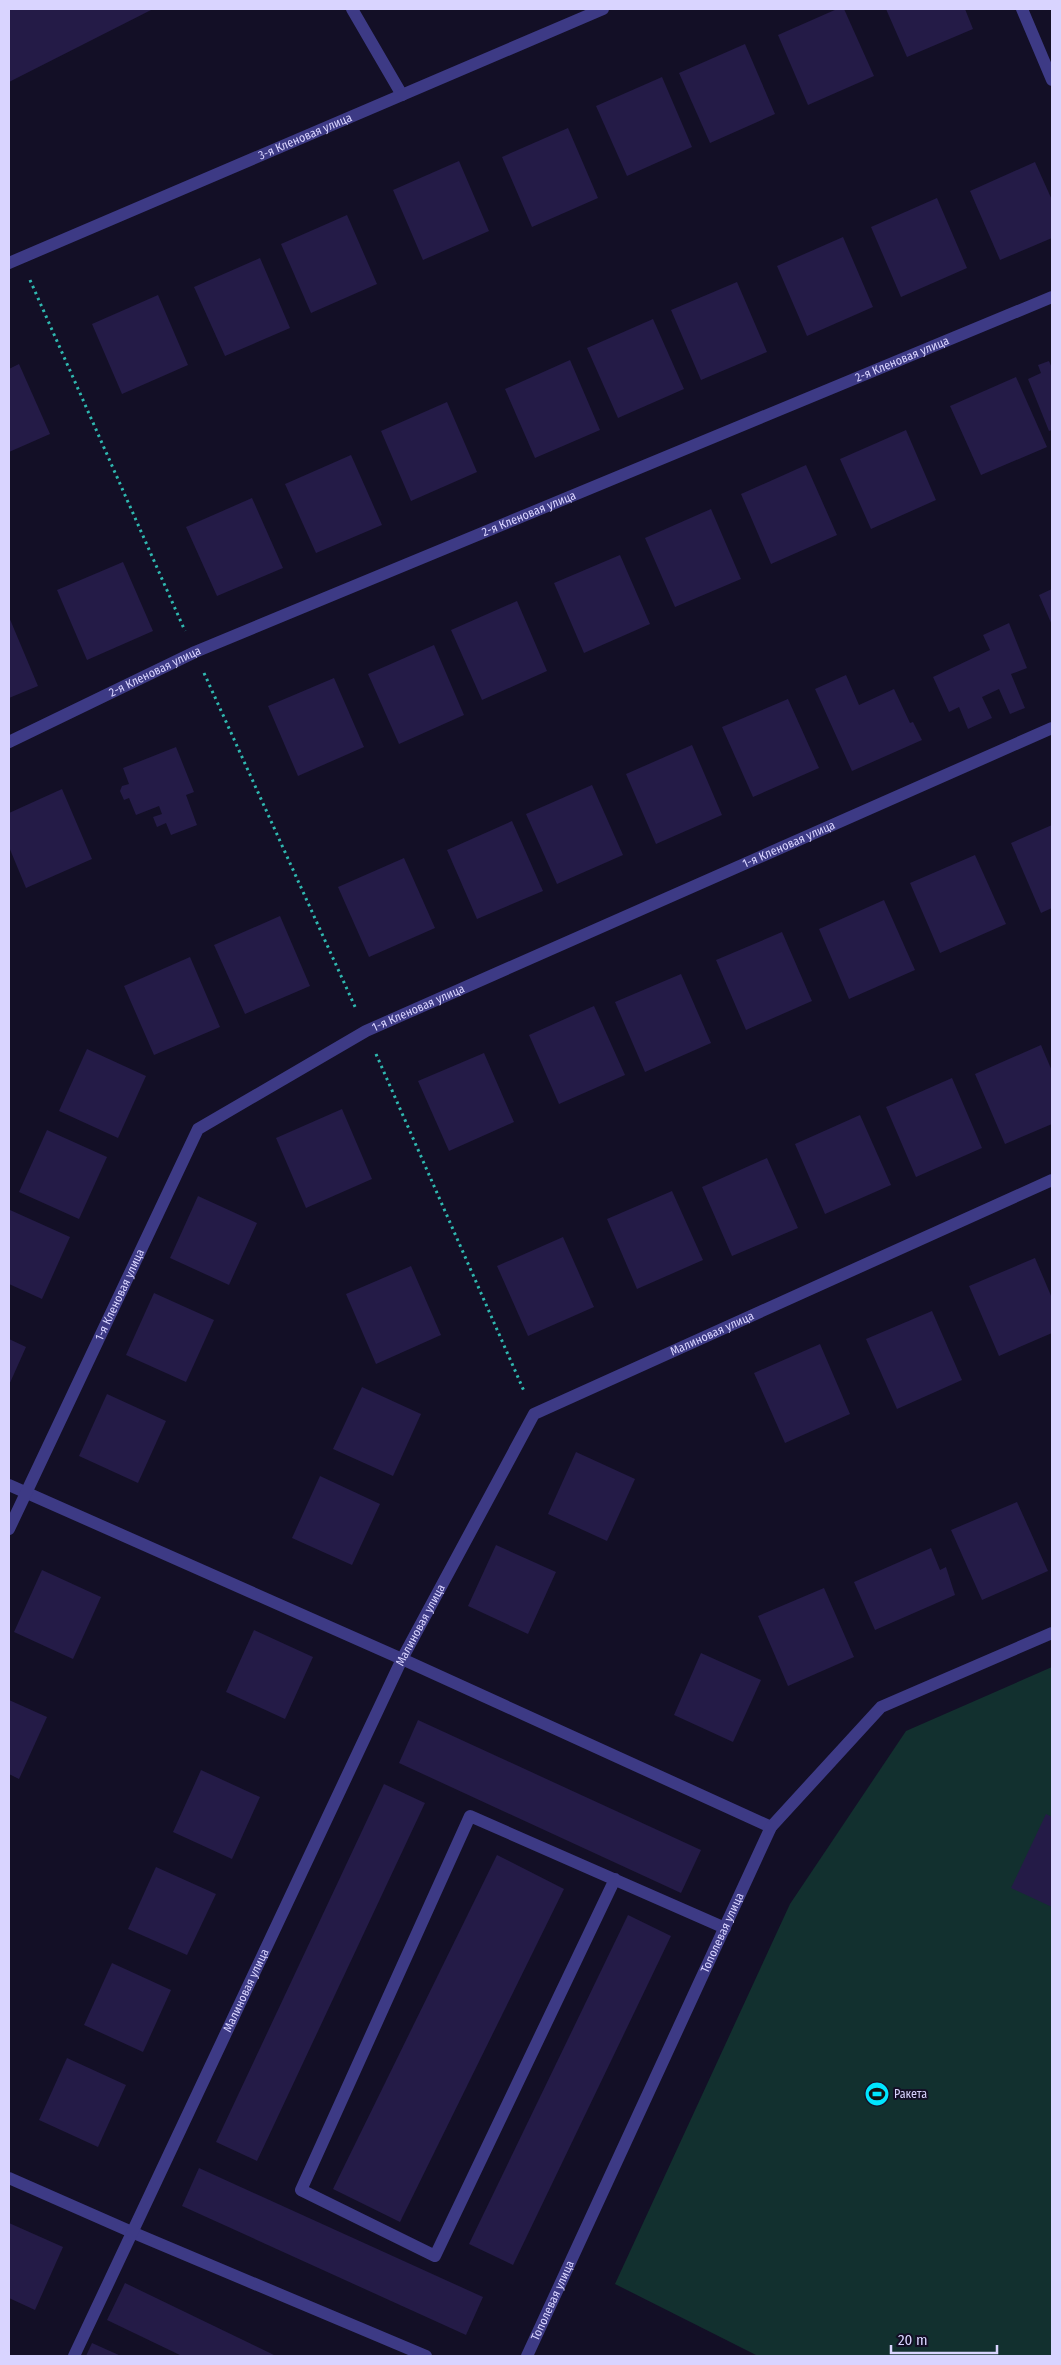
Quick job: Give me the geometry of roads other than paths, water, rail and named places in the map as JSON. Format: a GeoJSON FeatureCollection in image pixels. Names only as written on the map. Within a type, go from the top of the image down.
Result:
{"type":"FeatureCollection","features":[{"type":"Feature","properties":{"kind":"street"},"geometry":{"type":"LineString","coordinates":[[352,9],[402,95]]}},
{"type":"Feature","properties":{"kind":"street","name":"3-я Кленовая улица"},"geometry":{"type":"LineString","coordinates":[[14,261],[603,9]]}},
{"type":"Feature","properties":{"kind":"street"},"geometry":{"type":"LineString","coordinates":[[1022,9],[1052,80]]}},
{"type":"Feature","properties":{"kind":"street","name":"2-я Кленовая улица"},"geometry":{"type":"LineString","coordinates":[[9,742],[195,652],[1052,297]]}},
{"type":"Feature","properties":{"kind":"street","name":"1-я Кленовая улица"},"geometry":{"type":"LineString","coordinates":[[9,1529],[198,1129],[366,1031],[1052,728]]}},
{"type":"Feature","properties":{"kind":"street","name":"Малиновая улица"},"geometry":{"type":"LineString","coordinates":[[74,2356],[134,2233],[402,1659],[534,1414],[1052,1180]]}},
{"type":"Feature","properties":{"kind":"street"},"geometry":{"type":"LineString","coordinates":[[9,1485],[402,1659],[772,1828]]}},
{"type":"Feature","properties":{"kind":"street","name":"Тополевая улица"},"geometry":{"type":"LineString","coordinates":[[527,2356],[772,1828],[881,1707],[1052,1633]]}},
{"type":"Feature","properties":{"kind":"street"},"geometry":{"type":"LineString","coordinates":[[615,1879],[435,2256],[301,2190],[470,1816],[615,1879],[725,1928]]}},
{"type":"Feature","properties":{"kind":"street"},"geometry":{"type":"LineString","coordinates":[[9,2178],[134,2233],[426,2356]]}},
{"type":"Feature","properties":{"kind":"place","name":"Ракета"},"geometry":{"type":"Point","coordinates":[877,2094]}}]}
